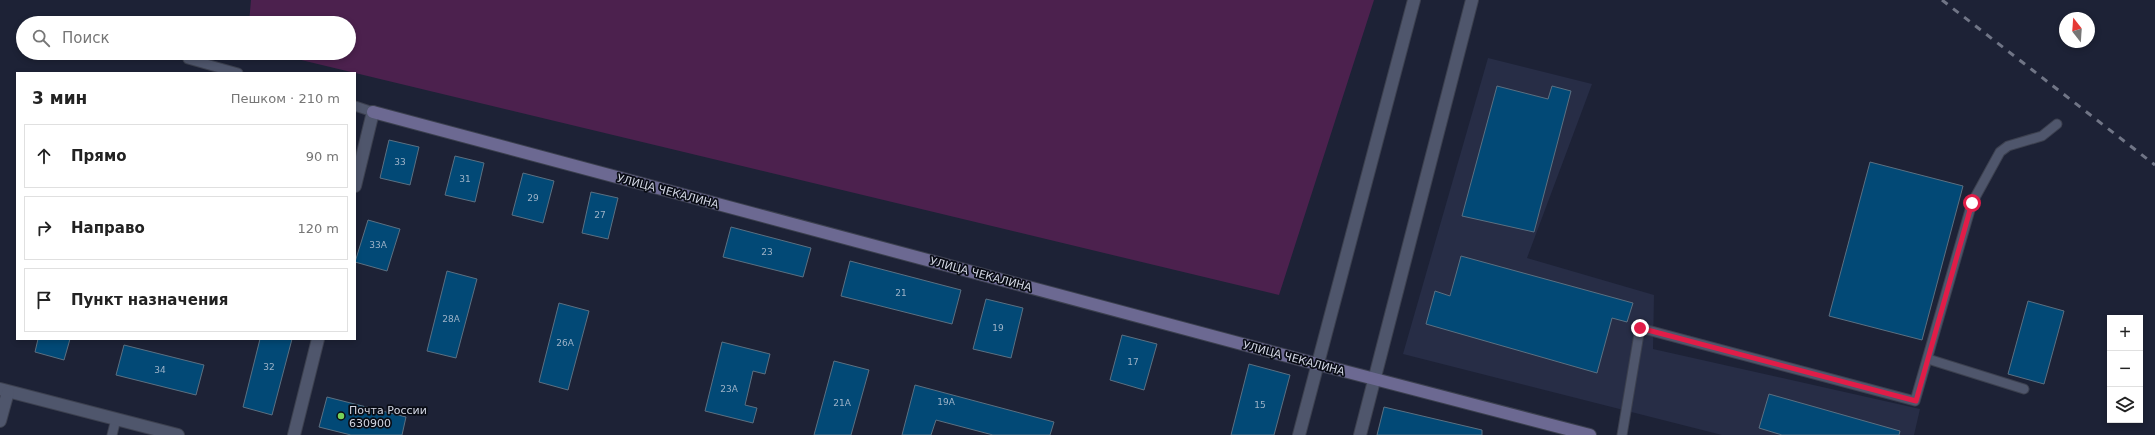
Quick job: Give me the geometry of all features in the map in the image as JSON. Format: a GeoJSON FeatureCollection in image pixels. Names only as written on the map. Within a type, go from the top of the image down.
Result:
{"type":"FeatureCollection","features":[{"type":"Feature","properties":{"kind":"main road","name":"УЛИЦА ЧЕКАЛИНА"},"geometry":{"type":"LineString","coordinates":[[373,112],[1317,364],[1590,435]]}},
{"type":"Feature","properties":{"kind":"street"},"geometry":{"type":"LineString","coordinates":[[1299,435],[1414,0]]}},
{"type":"Feature","properties":{"kind":"street"},"geometry":{"type":"LineString","coordinates":[[1360,435],[1472,0]]}},
{"type":"Feature","properties":{"kind":"street"},"geometry":{"type":"LineString","coordinates":[[356,182],[373,112]]}},
{"type":"Feature","properties":{"kind":"street"},"geometry":{"type":"LineString","coordinates":[[294,435],[318,340]]}},
{"type":"Feature","properties":{"kind":"street"},"geometry":{"type":"LineString","coordinates":[[0,421],[4,390],[178,435]]}},
{"type":"Feature","properties":{"kind":"lane"},"geometry":{"type":"LineString","coordinates":[[191,60],[232,72]]}},
{"type":"Feature","properties":{"kind":"lane"},"geometry":{"type":"LineString","coordinates":[[356,106],[373,112]]}},
{"type":"Feature","properties":{"kind":"lane"},"geometry":{"type":"LineString","coordinates":[[1622,435],[1640,328],[1916,401],[1972,203],[2000,152],[2008,146],[2042,136],[2057,124]]}},
{"type":"Feature","properties":{"kind":"lane"},"geometry":{"type":"LineString","coordinates":[[1928,359],[2024,389]]}},
{"type":"Feature","properties":{"kind":"lane"},"geometry":{"type":"LineString","coordinates":[[112,435],[116,419]]}},
{"type":"Feature","properties":{"kind":"shaded area"},"geometry":{"type":"Polygon","coordinates":[[[251,0],[1374,0],[1279,295],[301,60],[356,60],[356,16],[250,16],[251,0]]]}},
{"type":"Feature","properties":{"kind":"shaded area"},"geometry":{"type":"Polygon","coordinates":[[[1488,58],[1592,84],[1527,258],[1654,295],[1653,349],[1920,409],[1914,435],[1722,435],[1403,354],[1488,58]]]}},
{"type":"Feature","properties":{"kind":"building"},"geometry":{"type":"Polygon","coordinates":[[[1497,86],[1548,99],[1552,86],[1571,91],[1534,232],[1462,216],[1497,86]]]}},
{"type":"Feature","properties":{"kind":"building"},"geometry":{"type":"Polygon","coordinates":[[[389,140],[419,147],[410,185],[380,178],[389,140]]]}},
{"type":"Feature","properties":{"kind":"building"},"geometry":{"type":"Polygon","coordinates":[[[455,156],[484,163],[475,202],[445,195],[455,156]]]}},
{"type":"Feature","properties":{"kind":"building"},"geometry":{"type":"Polygon","coordinates":[[[1870,162],[1963,186],[1922,340],[1829,316],[1870,162]]]}},
{"type":"Feature","properties":{"kind":"building"},"geometry":{"type":"Polygon","coordinates":[[[523,173],[554,181],[543,223],[512,215],[523,173]]]}},
{"type":"Feature","properties":{"kind":"building"},"geometry":{"type":"Polygon","coordinates":[[[591,192],[618,198],[608,239],[582,233],[591,192]]]}},
{"type":"Feature","properties":{"kind":"building"},"geometry":{"type":"Polygon","coordinates":[[[368,220],[400,229],[387,271],[356,262],[368,220]]]}},
{"type":"Feature","properties":{"kind":"building"},"geometry":{"type":"Polygon","coordinates":[[[731,227],[811,248],[803,277],[723,257],[731,227]]]}},
{"type":"Feature","properties":{"kind":"building"},"geometry":{"type":"Polygon","coordinates":[[[1461,256],[1633,303],[1627,322],[1612,318],[1597,373],[1426,324],[1435,291],[1450,296],[1461,256]]]}},
{"type":"Feature","properties":{"kind":"building"},"geometry":{"type":"Polygon","coordinates":[[[850,261],[961,290],[952,324],[841,296],[850,261]]]}},
{"type":"Feature","properties":{"kind":"building"},"geometry":{"type":"Polygon","coordinates":[[[447,271],[477,279],[456,358],[427,351],[447,271]]]}},
{"type":"Feature","properties":{"kind":"building"},"geometry":{"type":"Polygon","coordinates":[[[986,299],[1023,308],[1011,358],[973,349],[986,299]]]}},
{"type":"Feature","properties":{"kind":"building"},"geometry":{"type":"Polygon","coordinates":[[[2028,301],[2064,311],[2044,384],[2008,374],[2028,301]]]}},
{"type":"Feature","properties":{"kind":"building"},"geometry":{"type":"Polygon","coordinates":[[[559,303],[589,311],[568,390],[539,382],[559,303]]]}},
{"type":"Feature","properties":{"kind":"building"},"geometry":{"type":"Polygon","coordinates":[[[1122,335],[1157,344],[1144,390],[1110,380],[1122,335]]]}},
{"type":"Feature","properties":{"kind":"building"},"geometry":{"type":"Polygon","coordinates":[[[38,340],[70,340],[64,360],[35,352],[38,340]]]}},
{"type":"Feature","properties":{"kind":"building"},"geometry":{"type":"Polygon","coordinates":[[[260,340],[292,340],[272,415],[243,407],[260,340]]]}},
{"type":"Feature","properties":{"kind":"building"},"geometry":{"type":"Polygon","coordinates":[[[722,342],[770,354],[765,374],[753,371],[745,405],[757,408],[753,423],[705,411],[722,342]]]}},
{"type":"Feature","properties":{"kind":"building"},"geometry":{"type":"Polygon","coordinates":[[[124,345],[204,365],[196,395],[116,375],[124,345]]]}},
{"type":"Feature","properties":{"kind":"building"},"geometry":{"type":"Polygon","coordinates":[[[834,361],[869,370],[851,435],[814,435],[834,361]]]}},
{"type":"Feature","properties":{"kind":"building"},"geometry":{"type":"Polygon","coordinates":[[[1249,364],[1290,375],[1274,435],[1231,435],[1249,364]]]}},
{"type":"Feature","properties":{"kind":"building"},"geometry":{"type":"Polygon","coordinates":[[[915,385],[1054,422],[1050,435],[993,435],[936,420],[931,435],[902,435],[915,385]]]}},
{"type":"Feature","properties":{"kind":"building"},"geometry":{"type":"Polygon","coordinates":[[[1769,394],[1900,431],[1899,435],[1782,435],[1759,428],[1769,394]]]}},
{"type":"Feature","properties":{"kind":"building"},"geometry":{"type":"Polygon","coordinates":[[[327,397],[406,417],[402,435],[351,435],[319,427],[327,397]]]}},
{"type":"Feature","properties":{"kind":"building"},"geometry":{"type":"Polygon","coordinates":[[[1384,407],[1482,430],[1482,435],[1377,435],[1384,407]]]}},
{"type":"Feature","properties":{"kind":"railway"},"geometry":{"type":"LineString","coordinates":[[1942,0],[2155,165]]}},
{"type":"Feature","properties":{"kind":"place","name":"Почта России 630900"},"geometry":{"type":"Point","coordinates":[341,416]}},
{"type":"Feature","properties":{"kind":"route"},"geometry":{"type":"LineString","coordinates":[[1640,328],[1916,401],[1972,203]]}}]}
